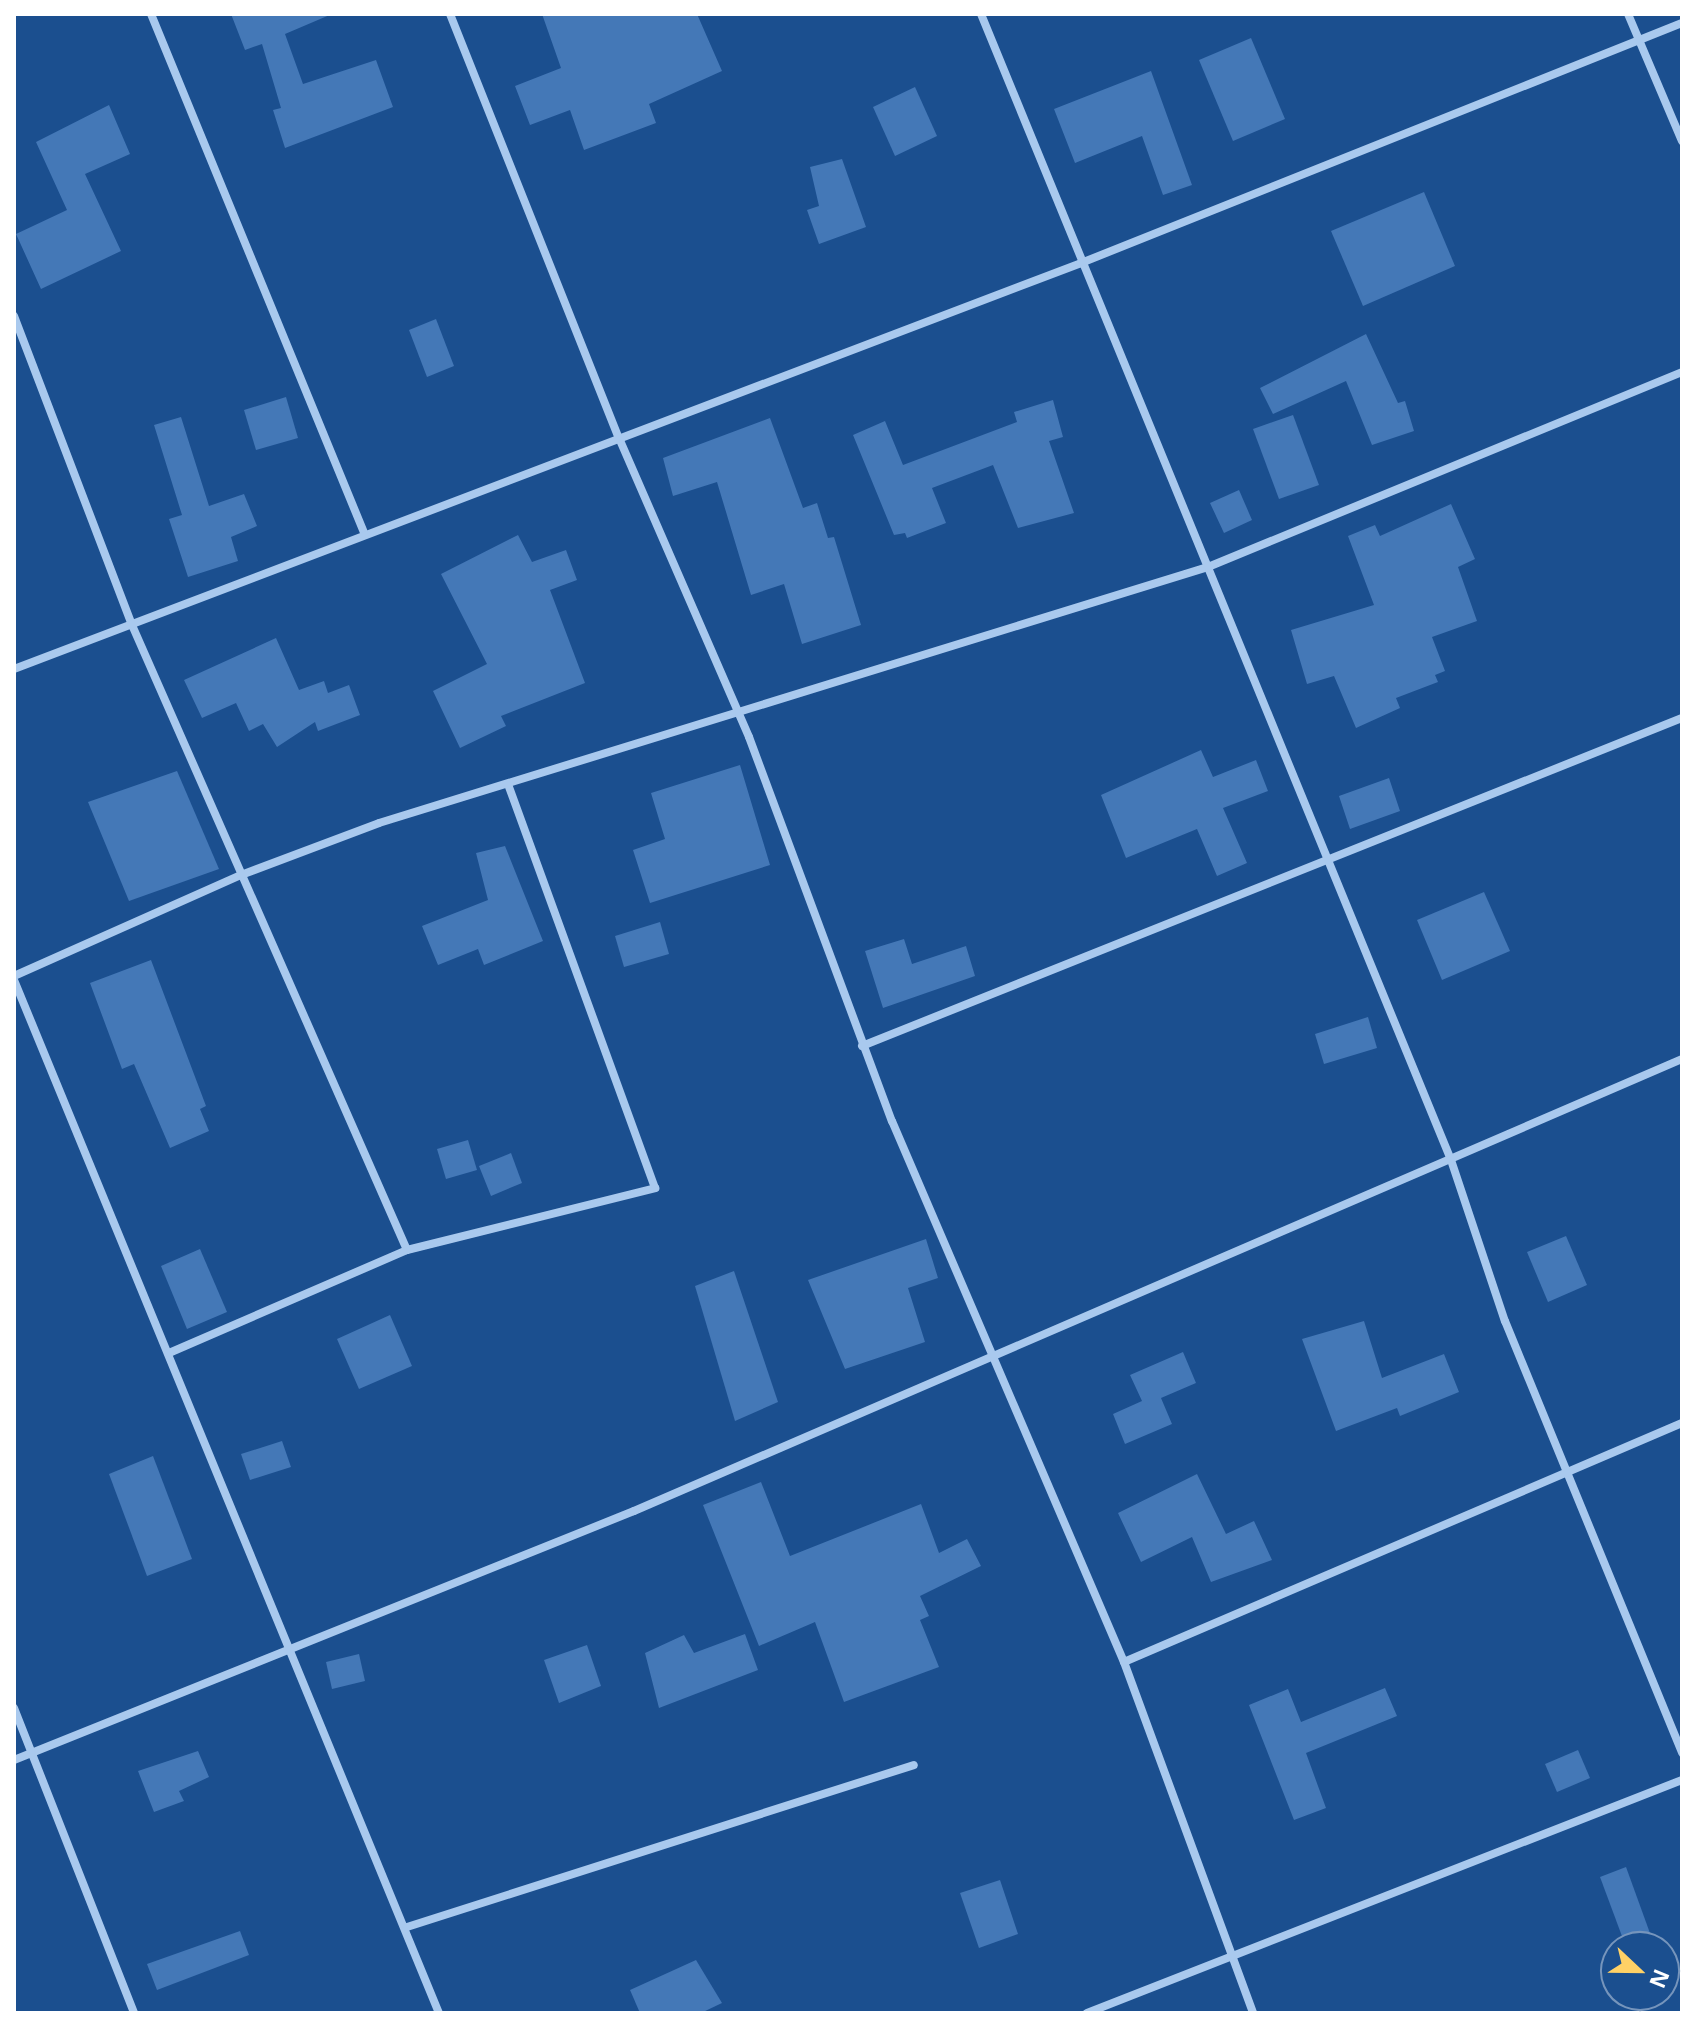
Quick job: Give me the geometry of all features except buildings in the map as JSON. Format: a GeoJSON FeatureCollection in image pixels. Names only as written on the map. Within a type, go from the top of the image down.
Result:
{"type":"FeatureCollection","features":[{"type":"Feature","properties":{"kind":"street"},"geometry":{"type":"LineString","coordinates":[[151,14],[365,535]]}},
{"type":"Feature","properties":{"kind":"street"},"geometry":{"type":"LineString","coordinates":[[450,14],[619,438],[737,711],[811,896],[862,1046],[991,1357],[1124,1662],[1253,2013]]}},
{"type":"Feature","properties":{"kind":"street"},"geometry":{"type":"LineString","coordinates":[[981,14],[1451,1160],[1505,1321],[1571,1474],[1682,1753]]}},
{"type":"Feature","properties":{"kind":"street"},"geometry":{"type":"LineString","coordinates":[[1628,14],[1682,141]]}},
{"type":"Feature","properties":{"kind":"street"},"geometry":{"type":"LineString","coordinates":[[14,669],[1081,263],[1682,23]]}},
{"type":"Feature","properties":{"kind":"street"},"geometry":{"type":"LineString","coordinates":[[14,316],[132,625],[407,1250]]}},
{"type":"Feature","properties":{"kind":"street"},"geometry":{"type":"LineString","coordinates":[[439,2013],[407,1927],[287,1652],[169,1353],[14,978],[241,875],[379,823],[509,786],[737,711],[1208,567],[1682,372]]}},
{"type":"Feature","properties":{"kind":"street"},"geometry":{"type":"LineString","coordinates":[[862,1046],[1682,718]]}},
{"type":"Feature","properties":{"kind":"street"},"geometry":{"type":"LineString","coordinates":[[169,1353],[407,1250],[655,1188],[509,786]]}},
{"type":"Feature","properties":{"kind":"street"},"geometry":{"type":"LineString","coordinates":[[14,1760],[287,1652],[991,1357],[1682,1059]]}},
{"type":"Feature","properties":{"kind":"street"},"geometry":{"type":"LineString","coordinates":[[1124,1662],[1571,1474],[1682,1423]]}},
{"type":"Feature","properties":{"kind":"street"},"geometry":{"type":"LineString","coordinates":[[14,1708],[134,2013]]}},
{"type":"Feature","properties":{"kind":"street"},"geometry":{"type":"LineString","coordinates":[[407,1927],[914,1765]]}},
{"type":"Feature","properties":{"kind":"street"},"geometry":{"type":"LineString","coordinates":[[1087,2013],[1682,1780]]}}]}
